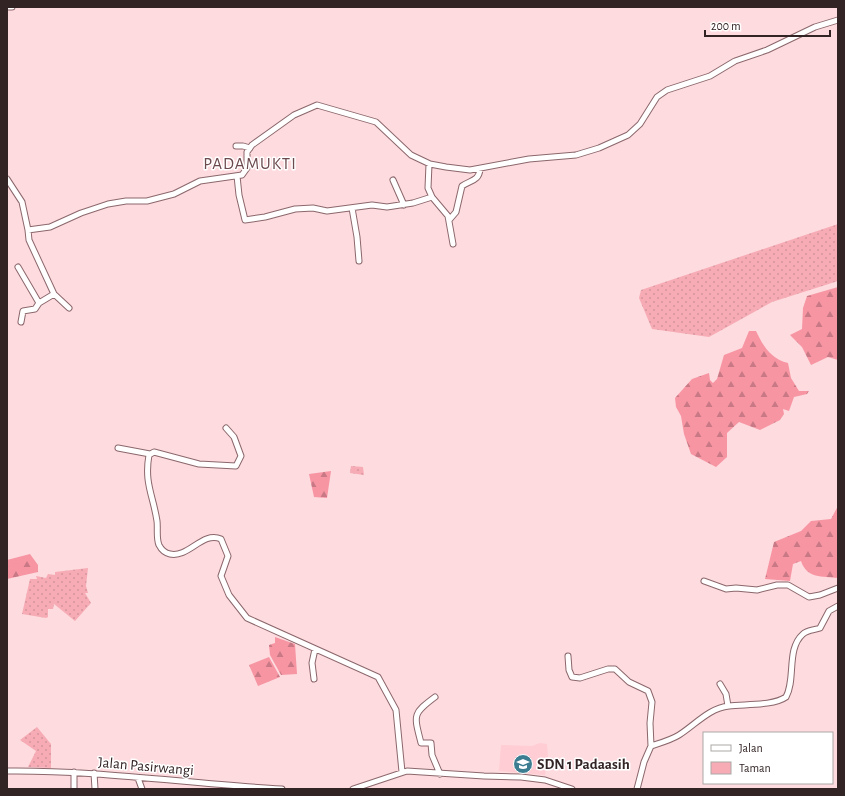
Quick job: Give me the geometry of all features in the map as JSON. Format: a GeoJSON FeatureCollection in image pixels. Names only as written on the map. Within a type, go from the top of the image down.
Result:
{"type":"FeatureCollection","features":[{"type":"Feature","properties":{"kind":"street"},"geometry":{"type":"LineString","coordinates":[[7,7],[12,7]]}},
{"type":"Feature","properties":{"kind":"street"},"geometry":{"type":"LineString","coordinates":[[28,230],[50,227],[81,213],[108,204],[126,201],[147,201],[174,194],[200,181],[242,175],[246,171],[247,152],[250,148],[294,115],[317,105],[361,119],[376,122],[411,156],[429,164],[462,169],[480,169],[529,159],[576,155],[605,146],[628,135],[640,124],[657,97],[667,90],[710,76],[735,61],[767,50],[815,28],[838,20]]}},
{"type":"Feature","properties":{"kind":"street"},"geometry":{"type":"LineString","coordinates":[[236,146],[250,148]]}},
{"type":"Feature","properties":{"kind":"street"},"geometry":{"type":"LineString","coordinates":[[429,164],[428,188],[432,198],[450,219],[453,244]]}},
{"type":"Feature","properties":{"kind":"street"},"geometry":{"type":"LineString","coordinates":[[450,219],[456,212],[462,186],[475,180],[479,175],[480,169]]}},
{"type":"Feature","properties":{"kind":"street"},"geometry":{"type":"LineString","coordinates":[[237,176],[239,196],[245,220],[265,217],[295,209],[313,208],[327,211],[372,205],[387,207],[404,205],[432,198]]}},
{"type":"Feature","properties":{"kind":"street"},"geometry":{"type":"LineString","coordinates":[[7,179],[22,202],[29,240],[54,294],[69,308]]}},
{"type":"Feature","properties":{"kind":"street"},"geometry":{"type":"LineString","coordinates":[[393,180],[404,205]]}},
{"type":"Feature","properties":{"kind":"street"},"geometry":{"type":"LineString","coordinates":[[352,208],[358,237],[359,261]]}},
{"type":"Feature","properties":{"kind":"street"},"geometry":{"type":"LineString","coordinates":[[18,267],[21,276],[25,278],[39,303]]}},
{"type":"Feature","properties":{"kind":"street"},"geometry":{"type":"LineString","coordinates":[[21,322],[23,312],[35,309],[39,303],[54,294]]}},
{"type":"Feature","properties":{"kind":"street"},"geometry":{"type":"LineString","coordinates":[[118,448],[150,454],[156,452],[199,464],[236,466],[241,456],[234,437],[226,428]]}},
{"type":"Feature","properties":{"kind":"street"},"geometry":{"type":"LineString","coordinates":[[150,454],[147,468],[148,487],[157,521],[158,543],[162,550],[171,554],[182,553],[204,540],[214,537],[221,539],[228,556],[221,576],[229,595],[243,615],[248,619],[373,674],[381,680],[396,710],[402,772]]}},
{"type":"Feature","properties":{"kind":"street"},"geometry":{"type":"LineString","coordinates":[[704,581],[728,589],[736,588],[757,590],[777,585],[788,585],[809,597],[820,595],[838,588]]}},
{"type":"Feature","properties":{"kind":"street"},"geometry":{"type":"LineString","coordinates":[[650,746],[677,736],[708,713],[728,706],[778,702],[786,697],[791,687],[794,650],[800,638],[807,631],[820,628],[829,611],[838,606]]}},
{"type":"Feature","properties":{"kind":"street"},"geometry":{"type":"LineString","coordinates":[[314,679],[312,663],[315,649]]}},
{"type":"Feature","properties":{"kind":"street"},"geometry":{"type":"LineString","coordinates":[[568,656],[569,670],[572,677],[580,678],[608,669],[615,669],[629,682],[648,691],[652,702],[650,746],[637,789]]}},
{"type":"Feature","properties":{"kind":"street"},"geometry":{"type":"LineString","coordinates":[[720,684],[726,694],[728,706]]}},
{"type":"Feature","properties":{"kind":"street"},"geometry":{"type":"LineString","coordinates":[[435,697],[420,708],[416,718],[421,743],[431,743],[432,755],[440,774]]}},
{"type":"Feature","properties":{"kind":"street","name":"Jalan Pasirwangi"},"geometry":{"type":"LineString","coordinates":[[7,771],[94,773],[138,778],[282,789]]}},
{"type":"Feature","properties":{"kind":"street"},"geometry":{"type":"LineString","coordinates":[[74,772],[74,789]]}},
{"type":"Feature","properties":{"kind":"street"},"geometry":{"type":"LineString","coordinates":[[356,789],[402,772],[536,778],[572,789]]}},
{"type":"Feature","properties":{"kind":"street"},"geometry":{"type":"LineString","coordinates":[[94,773],[95,789]]}},
{"type":"Feature","properties":{"kind":"street"},"geometry":{"type":"LineString","coordinates":[[138,778],[142,789]]}},
{"type":"Feature","properties":{"kind":"shaded area","name":"SDN 1 Padaasih"},"geometry":{"type":"Polygon","coordinates":[[[540,743],[547,744],[548,757],[545,775],[499,771],[501,745],[532,746],[540,743]]]}},
{"type":"Feature","properties":{"kind":"green space"},"geometry":{"type":"Polygon","coordinates":[[[838,224],[838,281],[772,302],[709,337],[652,329],[639,298],[641,290],[838,224]]]}},
{"type":"Feature","properties":{"kind":"green space"},"geometry":{"type":"Polygon","coordinates":[[[838,287],[838,360],[828,357],[811,365],[802,347],[790,335],[802,329],[803,308],[807,296],[838,287]]]}},
{"type":"Feature","properties":{"kind":"green space"},"geometry":{"type":"Polygon","coordinates":[[[749,331],[756,331],[772,355],[788,363],[791,378],[799,391],[809,391],[807,394],[794,397],[789,411],[783,409],[784,414],[780,420],[760,430],[739,422],[727,433],[727,457],[716,467],[691,454],[684,434],[681,416],[676,407],[675,398],[692,379],[709,373],[710,380],[713,383],[717,379],[724,355],[742,348],[749,331]]]}},
{"type":"Feature","properties":{"kind":"green space"},"geometry":{"type":"Polygon","coordinates":[[[351,466],[363,467],[364,475],[350,473],[351,466]]]}},
{"type":"Feature","properties":{"kind":"green space"},"geometry":{"type":"Polygon","coordinates":[[[331,471],[327,498],[314,497],[309,474],[331,471]]]}},
{"type":"Feature","properties":{"kind":"green space"},"geometry":{"type":"Polygon","coordinates":[[[838,506],[838,578],[816,576],[811,574],[807,571],[801,561],[793,564],[790,581],[765,579],[774,542],[801,531],[811,521],[831,519],[838,506]]]}},
{"type":"Feature","properties":{"kind":"green space"},"geometry":{"type":"Polygon","coordinates":[[[30,554],[38,565],[38,572],[7,579],[7,560],[30,554]]]}},
{"type":"Feature","properties":{"kind":"green space"},"geometry":{"type":"Polygon","coordinates":[[[88,568],[86,586],[88,593],[85,593],[91,603],[75,621],[54,604],[53,609],[48,609],[48,617],[46,618],[22,614],[30,579],[37,579],[36,576],[46,578],[48,574],[55,575],[55,572],[88,568]]]}},
{"type":"Feature","properties":{"kind":"green space"},"geometry":{"type":"Polygon","coordinates":[[[275,637],[295,644],[297,674],[281,675],[270,655],[269,645],[275,643],[275,637]]]}},
{"type":"Feature","properties":{"kind":"green space"},"geometry":{"type":"Polygon","coordinates":[[[269,657],[280,677],[258,686],[249,665],[269,657]]]}},
{"type":"Feature","properties":{"kind":"green space"},"geometry":{"type":"Polygon","coordinates":[[[37,727],[51,744],[51,768],[28,767],[36,751],[20,740],[37,727]]]}},
{"type":"Feature","properties":{"kind":"place","name":"SDN 1 Padaasih"},"geometry":{"type":"Point","coordinates":[523,764]}},
{"type":"Feature","properties":{"kind":"district","name":"PADAMUKTI"},"geometry":{"type":"Point","coordinates":[250,163]}}]}
